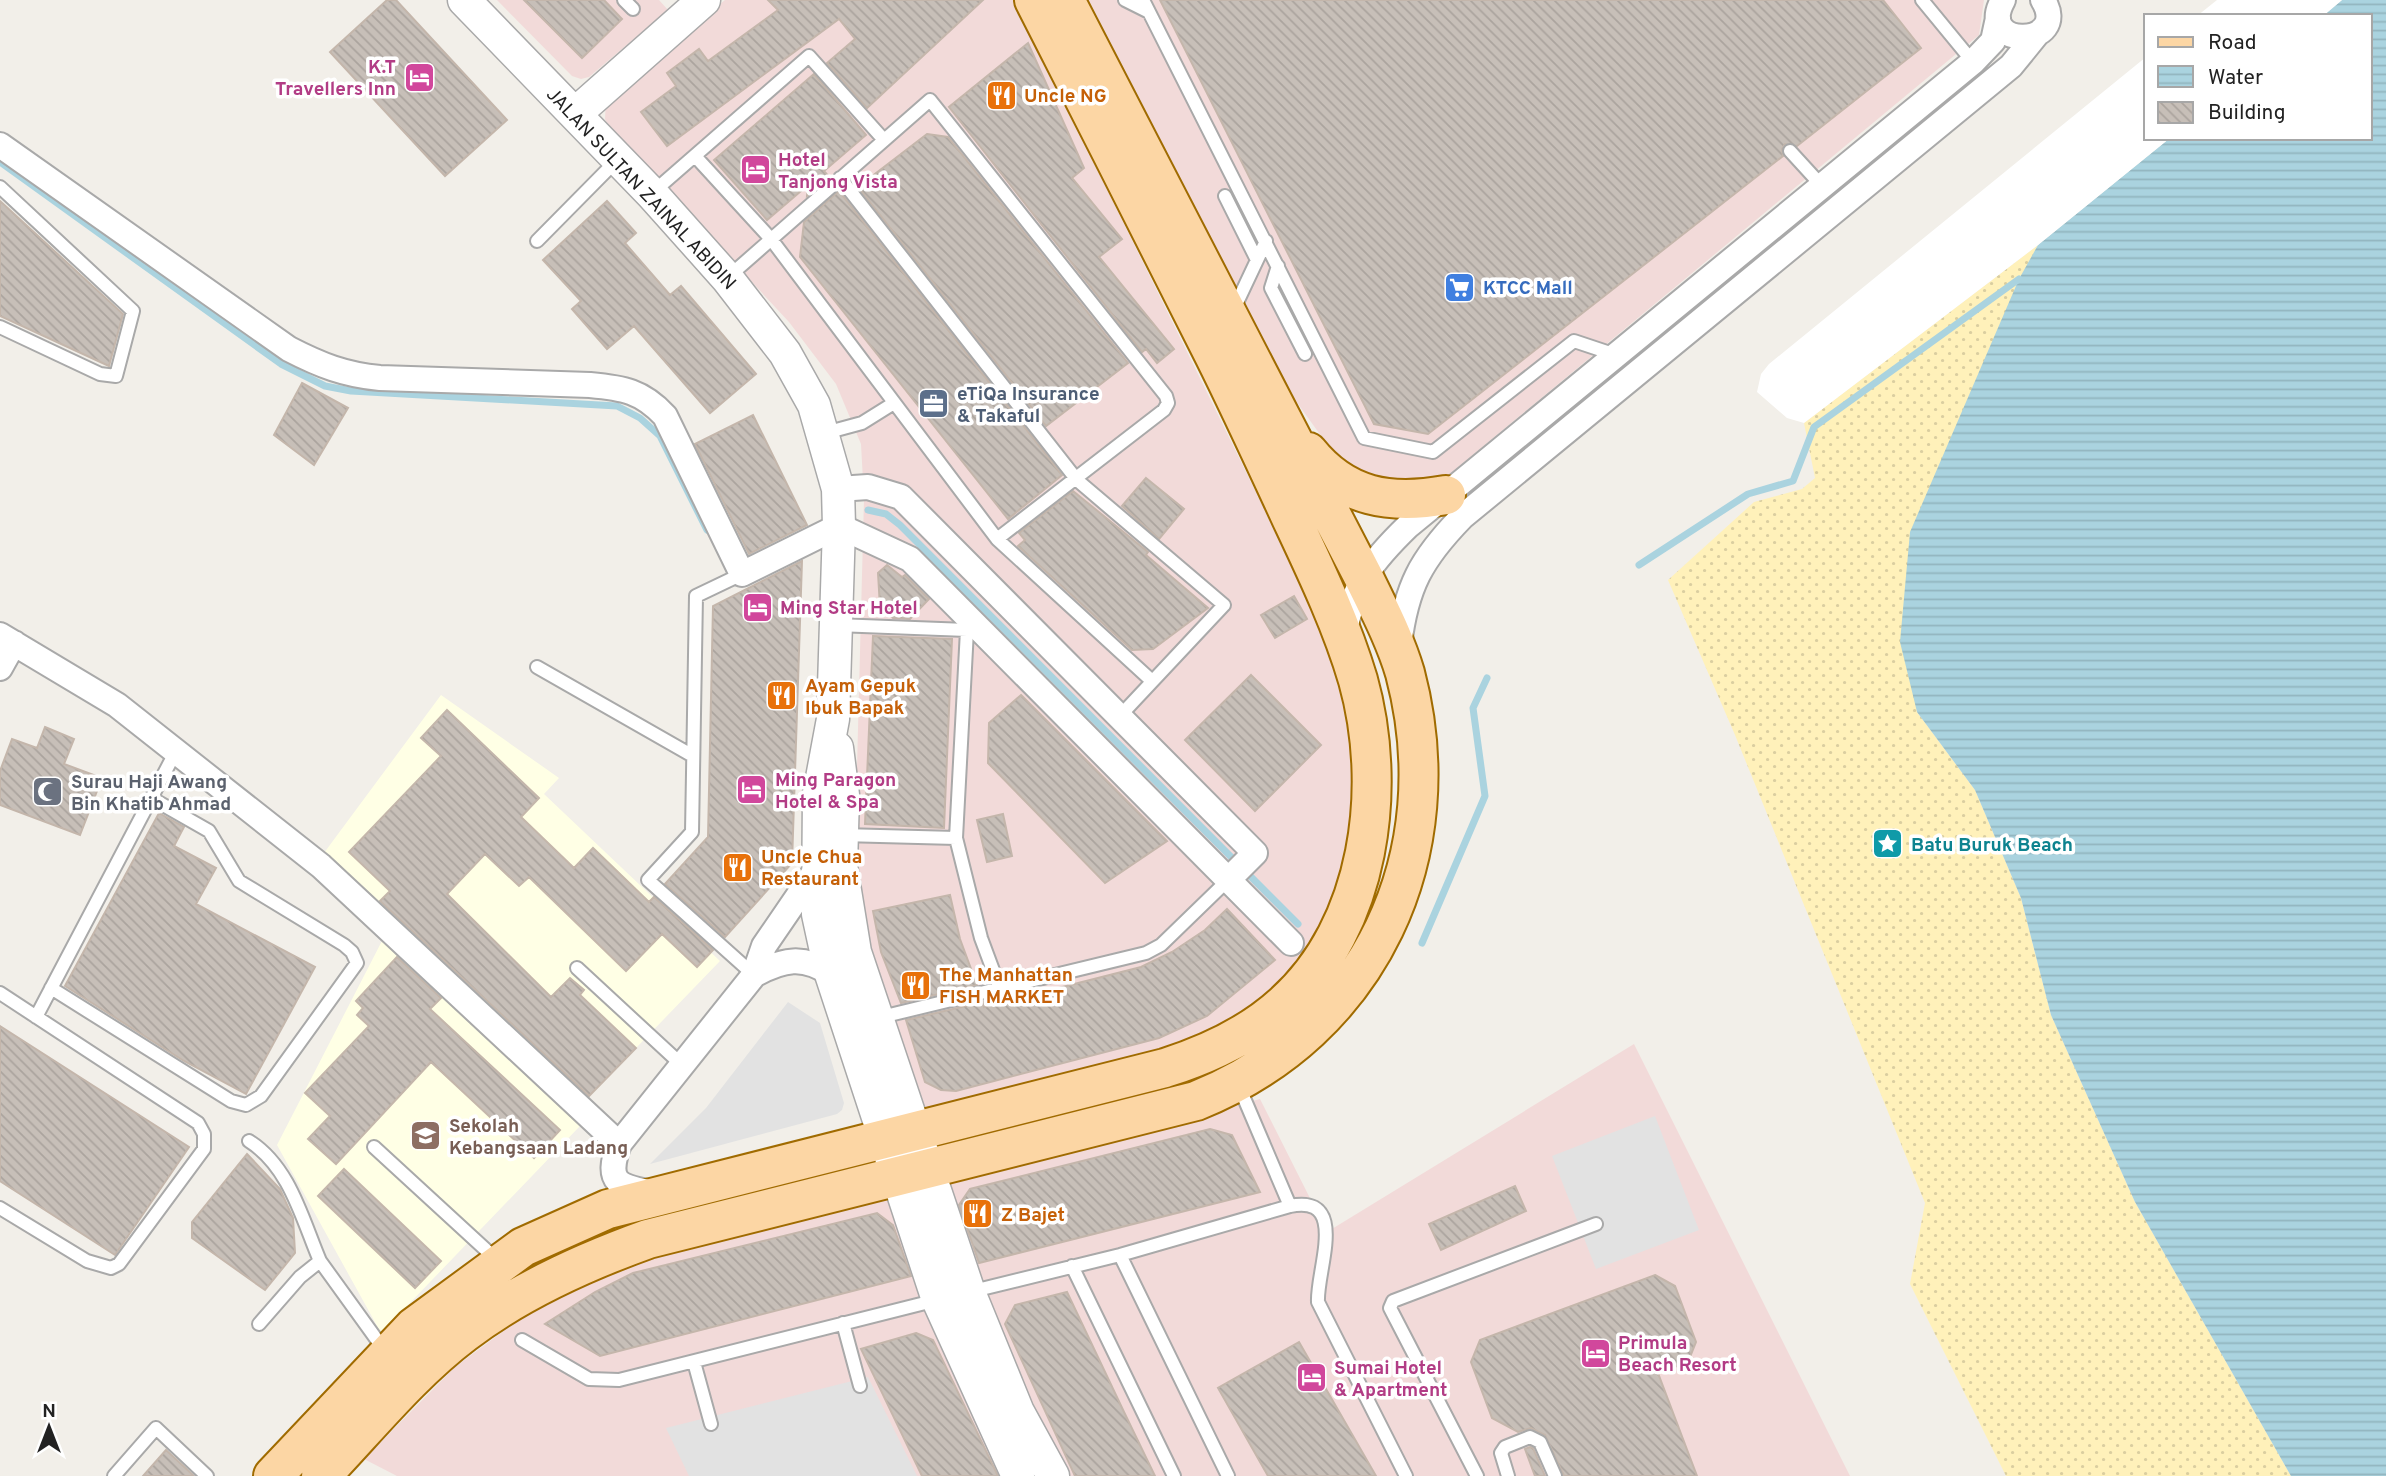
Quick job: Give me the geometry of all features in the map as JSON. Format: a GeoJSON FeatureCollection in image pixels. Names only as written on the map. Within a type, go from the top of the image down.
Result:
{"type":"FeatureCollection","features":[{"type":"Feature","properties":{"kind":"main road"},"geometry":{"type":"LineString","coordinates":[[272,1476],[415,1327],[499,1262],[548,1234],[608,1209],[663,1194],[1165,1068],[1212,1053],[1285,1003],[1316,967],[1344,923],[1367,835],[1371,763],[1367,723],[1344,638],[1245,418],[1034,0]]}},
{"type":"Feature","properties":{"kind":"main road"},"geometry":{"type":"LineString","coordinates":[[321,1476],[434,1359],[464,1333],[510,1302],[596,1258],[648,1239],[1196,1101],[1237,1084],[1291,1048],[1329,1011],[1361,971],[1402,891],[1419,802],[1419,761],[1414,717],[1398,652],[1363,576],[1065,0]]}},
{"type":"Feature","properties":{"kind":"main road"},"geometry":{"type":"LineString","coordinates":[[1281,418],[1324,471],[1349,488],[1397,499],[1420,500],[1446,495]]}},
{"type":"Feature","properties":{"kind":"street"},"geometry":{"type":"LineString","coordinates":[[575,114],[704,0]]}},
{"type":"Feature","properties":{"kind":"street"},"geometry":{"type":"LineString","coordinates":[[1398,652],[1404,607],[1411,586],[1437,543],[1462,517],[2011,66],[2046,21],[2048,13],[2043,0]]}},
{"type":"Feature","properties":{"kind":"street","name":"JALAN SULTAN ZAINAL ABIDIN"},"geometry":{"type":"LineString","coordinates":[[469,2],[652,194],[727,278],[802,380],[825,433],[838,489],[832,719]]}},
{"type":"Feature","properties":{"kind":"street"},"geometry":{"type":"LineString","coordinates":[[1344,638],[1351,604],[1363,576],[1385,547],[1973,62],[1993,41],[2001,9]]}},
{"type":"Feature","properties":{"kind":"street"},"geometry":{"type":"LineString","coordinates":[[2001,9],[2006,32],[2013,37],[2029,38],[2037,34]]}},
{"type":"Feature","properties":{"kind":"street"},"geometry":{"type":"LineString","coordinates":[[0,145],[289,349],[328,369],[380,378],[590,385],[621,388],[650,400],[665,416],[741,574],[839,526],[910,559],[969,626],[1291,943]]}},
{"type":"Feature","properties":{"kind":"street"},"geometry":{"type":"LineString","coordinates":[[838,489],[868,487],[901,497],[1255,853],[1228,880]]}},
{"type":"Feature","properties":{"kind":"street"},"geometry":{"type":"LineString","coordinates":[[0,668],[7,639],[117,705],[321,866],[619,1144]]}},
{"type":"Feature","properties":{"kind":"street"},"geometry":{"type":"LineString","coordinates":[[832,719],[843,795],[841,866],[850,927],[877,1018],[898,1135]]}},
{"type":"Feature","properties":{"kind":"street"},"geometry":{"type":"LineString","coordinates":[[832,719],[819,794],[816,870],[818,914],[831,974],[898,1135],[911,1173],[938,1300],[1018,1476]]}},
{"type":"Feature","properties":{"kind":"street"},"geometry":{"type":"LineString","coordinates":[[663,1194],[626,1188],[616,1182],[612,1169],[619,1144],[754,975],[764,946],[816,870]]}},
{"type":"Feature","properties":{"kind":"street"},"geometry":{"type":"LineString","coordinates":[[754,975],[781,962],[799,959],[816,963],[831,974]]}},
{"type":"Feature","properties":{"kind":"street"},"geometry":{"type":"LineString","coordinates":[[911,1173],[969,1292],[1017,1412],[1053,1476]]}},
{"type":"Feature","properties":{"kind":"lane"},"geometry":{"type":"LineString","coordinates":[[1125,0],[1146,6],[1364,438],[1433,453],[1574,341],[1616,355]]}},
{"type":"Feature","properties":{"kind":"lane"},"geometry":{"type":"LineString","coordinates":[[1922,0],[1973,62]]}},
{"type":"Feature","properties":{"kind":"lane"},"geometry":{"type":"LineString","coordinates":[[652,194],[809,56],[884,140]]}},
{"type":"Feature","properties":{"kind":"lane"},"geometry":{"type":"LineString","coordinates":[[727,278],[930,100],[1166,396],[1168,403],[1164,410],[1077,480],[997,539]]}},
{"type":"Feature","properties":{"kind":"lane"},"geometry":{"type":"LineString","coordinates":[[1790,150],[1822,186]]}},
{"type":"Feature","properties":{"kind":"lane"},"geometry":{"type":"LineString","coordinates":[[695,156],[771,239],[997,539],[1153,681]]}},
{"type":"Feature","properties":{"kind":"lane"},"geometry":{"type":"LineString","coordinates":[[537,241],[618,158]]}},
{"type":"Feature","properties":{"kind":"lane"},"geometry":{"type":"LineString","coordinates":[[840,178],[1077,480],[1224,605],[1119,716]]}},
{"type":"Feature","properties":{"kind":"lane"},"geometry":{"type":"LineString","coordinates":[[0,187],[133,311],[116,376],[100,374],[0,327]]}},
{"type":"Feature","properties":{"kind":"lane"},"geometry":{"type":"LineString","coordinates":[[1225,196],[1257,260]]}},
{"type":"Feature","properties":{"kind":"lane"},"geometry":{"type":"LineString","coordinates":[[1230,317],[1266,241]]}},
{"type":"Feature","properties":{"kind":"lane"},"geometry":{"type":"LineString","coordinates":[[1278,266],[1271,288],[1305,354]]}},
{"type":"Feature","properties":{"kind":"lane"},"geometry":{"type":"LineString","coordinates":[[825,433],[862,423],[894,403]]}},
{"type":"Feature","properties":{"kind":"lane"},"geometry":{"type":"LineString","coordinates":[[741,574],[696,596],[692,832],[648,880],[754,975]]}},
{"type":"Feature","properties":{"kind":"lane"},"geometry":{"type":"LineString","coordinates":[[836,625],[969,626],[956,838],[981,938],[1000,989]]}},
{"type":"Feature","properties":{"kind":"lane"},"geometry":{"type":"LineString","coordinates":[[537,667],[694,756]]}},
{"type":"Feature","properties":{"kind":"lane"},"geometry":{"type":"LineString","coordinates":[[36,1017],[176,751]]}},
{"type":"Feature","properties":{"kind":"lane"},"geometry":{"type":"LineString","coordinates":[[51,988],[231,1101],[246,1105],[261,1097],[357,963],[352,952],[344,945],[239,881],[209,831],[151,798]]}},
{"type":"Feature","properties":{"kind":"lane"},"geometry":{"type":"LineString","coordinates":[[842,835],[956,838]]}},
{"type":"Feature","properties":{"kind":"lane"},"geometry":{"type":"LineString","coordinates":[[877,1018],[1146,953],[1161,945],[1228,880]]}},
{"type":"Feature","properties":{"kind":"lane"},"geometry":{"type":"LineString","coordinates":[[577,968],[682,1065]]}},
{"type":"Feature","properties":{"kind":"lane"},"geometry":{"type":"LineString","coordinates":[[0,1208],[87,1261],[111,1268],[119,1264],[204,1149],[204,1134],[198,1123],[36,1017],[2,999]]}},
{"type":"Feature","properties":{"kind":"lane"},"geometry":{"type":"LineString","coordinates":[[1237,1084],[1290,1206]]}},
{"type":"Feature","properties":{"kind":"lane"},"geometry":{"type":"LineString","coordinates":[[249,1142],[265,1152],[277,1166],[320,1261],[387,1355]]}},
{"type":"Feature","properties":{"kind":"lane"},"geometry":{"type":"LineString","coordinates":[[374,1147],[499,1262]]}},
{"type":"Feature","properties":{"kind":"lane"},"geometry":{"type":"LineString","coordinates":[[969,1292],[1120,1255],[1307,1203],[1317,1208],[1325,1224],[1327,1240],[1317,1286],[1318,1302],[1406,1476]]}},
{"type":"Feature","properties":{"kind":"lane"},"geometry":{"type":"LineString","coordinates":[[1477,1476],[1390,1308],[1393,1301],[1596,1224]]}},
{"type":"Feature","properties":{"kind":"lane"},"geometry":{"type":"LineString","coordinates":[[1120,1255],[1228,1476]]}},
{"type":"Feature","properties":{"kind":"lane"},"geometry":{"type":"LineString","coordinates":[[259,1324],[300,1277],[320,1261]]}},
{"type":"Feature","properties":{"kind":"lane"},"geometry":{"type":"LineString","coordinates":[[1072,1266],[1174,1476]]}},
{"type":"Feature","properties":{"kind":"lane"},"geometry":{"type":"LineString","coordinates":[[522,1339],[589,1379],[619,1380],[938,1300]]}},
{"type":"Feature","properties":{"kind":"lane"},"geometry":{"type":"LineString","coordinates":[[843,1323],[860,1386]]}},
{"type":"Feature","properties":{"kind":"lane"},"geometry":{"type":"LineString","coordinates":[[694,1362],[711,1424]]}},
{"type":"Feature","properties":{"kind":"lane"},"geometry":{"type":"LineString","coordinates":[[114,1476],[156,1428],[207,1476]]}},
{"type":"Feature","properties":{"kind":"lane"},"geometry":{"type":"LineString","coordinates":[[1508,1476],[1501,1453],[1505,1447],[1530,1437],[1540,1442],[1555,1476]]}},
{"type":"Feature","properties":{"kind":"shaded area"},"geometry":{"type":"Polygon","coordinates":[[[497,0],[659,0],[668,10],[589,77],[581,79],[572,76],[497,0]]]}},
{"type":"Feature","properties":{"kind":"shaded area"},"geometry":{"type":"Polygon","coordinates":[[[725,0],[1014,0],[1346,675],[1361,745],[1348,868],[1311,952],[1245,1014],[1195,1042],[940,1110],[921,1108],[859,921],[854,882],[864,499],[861,444],[836,384],[789,322],[609,128],[605,119],[606,101],[611,94],[725,0]]]}},
{"type":"Feature","properties":{"kind":"shaded area","name":"KTCC Mall"},"geometry":{"type":"Polygon","coordinates":[[[1087,0],[1984,0],[1979,35],[1445,478],[1390,487],[1337,458],[1293,397],[1087,0]]]}},
{"type":"Feature","properties":{"kind":"shaded area"},"geometry":{"type":"Polygon","coordinates":[[[441,695],[559,778],[544,794],[720,961],[581,1105],[321,857],[441,695]]]}},
{"type":"Feature","properties":{"kind":"shaded area","name":"Sekolah Kebangsaan Ladang"},"geometry":{"type":"Polygon","coordinates":[[[384,937],[580,1126],[381,1333],[277,1145],[384,937]]]}},
{"type":"Feature","properties":{"kind":"shaded area"},"geometry":{"type":"Polygon","coordinates":[[[788,1002],[820,1023],[844,1103],[842,1110],[837,1114],[650,1164],[706,1108],[788,1002]]]}},
{"type":"Feature","properties":{"kind":"shaded area"},"geometry":{"type":"Polygon","coordinates":[[[1634,1044],[1850,1476],[397,1476],[364,1459],[455,1367],[547,1299],[618,1265],[1260,1099],[1327,1232],[1634,1044]]]}},
{"type":"Feature","properties":{"kind":"shaded area"},"geometry":{"type":"Polygon","coordinates":[[[1655,1116],[1699,1230],[1596,1269],[1552,1156],[1655,1116]]]}},
{"type":"Feature","properties":{"kind":"shaded area"},"geometry":{"type":"Polygon","coordinates":[[[868,1377],[917,1476],[689,1476],[666,1428],[868,1377]]]}},
{"type":"Feature","properties":{"kind":"sand","name":"Batu Buruk Beach"},"geometry":{"type":"Polygon","coordinates":[[[2038,245],[2012,300],[1917,712],[1975,790],[2021,898],[2051,1015],[2135,1202],[2291,1476],[2006,1476],[1910,1284],[1925,1203],[1735,735],[1668,580],[1754,502],[1802,489],[1815,478],[1804,423],[2038,245]]]}},
{"type":"Feature","properties":{"kind":"water"},"geometry":{"type":"Polygon","coordinates":[[[2342,0],[2386,0],[2386,1476],[2291,1476],[2135,1202],[2051,1015],[2021,898],[1975,790],[1917,712],[1900,642],[1910,532],[2019,279],[2038,245],[2168,140],[2372,140],[2372,14],[2325,14],[2342,0]]]}},
{"type":"Feature","properties":{"kind":"pier"},"geometry":{"type":"Polygon","coordinates":[[[2217,0],[2342,0],[2325,14],[2200,14],[2217,0]]]}},
{"type":"Feature","properties":{"kind":"pier"},"geometry":{"type":"Polygon","coordinates":[[[2144,59],[2144,140],[2168,140],[2038,245],[1804,423],[1787,418],[1757,392],[1761,374],[1769,364],[2144,59]]]}},
{"type":"Feature","properties":{"kind":"building"},"geometry":{"type":"Polygon","coordinates":[[[387,0],[396,0],[507,120],[445,176],[330,52],[387,0]]]}},
{"type":"Feature","properties":{"kind":"building"},"geometry":{"type":"Polygon","coordinates":[[[524,0],[604,0],[622,19],[582,58],[524,0]]]}},
{"type":"Feature","properties":{"kind":"building"},"geometry":{"type":"Polygon","coordinates":[[[768,0],[983,0],[867,108],[827,63],[855,39],[839,19],[667,146],[641,112],[676,86],[667,73],[699,49],[708,61],[778,10],[768,0]]]}},
{"type":"Feature","properties":{"kind":"building","name":"KTCC Mall"},"geometry":{"type":"Polygon","coordinates":[[[1160,0],[1883,0],[1921,48],[1797,146],[1785,144],[1782,149],[1783,156],[1428,434],[1374,424],[1160,0]]]}},
{"type":"Feature","properties":{"kind":"building"},"geometry":{"type":"Polygon","coordinates":[[[1028,43],[1084,168],[1072,178],[1122,239],[1099,257],[1174,349],[1157,363],[1146,349],[1142,352],[949,107],[1028,43]]]}},
{"type":"Feature","properties":{"kind":"building"},"geometry":{"type":"Polygon","coordinates":[[[814,74],[866,135],[824,171],[829,177],[807,196],[808,185],[767,220],[714,160],[814,74]]]}},
{"type":"Feature","properties":{"kind":"building"},"geometry":{"type":"Polygon","coordinates":[[[927,134],[948,137],[1128,363],[1046,426],[858,187],[927,134]]]}},
{"type":"Feature","properties":{"kind":"building"},"geometry":{"type":"Polygon","coordinates":[[[839,191],[1062,475],[1008,519],[800,257],[804,222],[839,191]]]}},
{"type":"Feature","properties":{"kind":"building"},"geometry":{"type":"Polygon","coordinates":[[[0,201],[123,314],[109,366],[0,316],[0,201]]]}},
{"type":"Feature","properties":{"kind":"building"},"geometry":{"type":"Polygon","coordinates":[[[607,201],[636,233],[625,243],[670,295],[681,286],[756,374],[710,413],[634,326],[607,349],[572,309],[581,301],[543,260],[607,201]]]}},
{"type":"Feature","properties":{"kind":"building"},"geometry":{"type":"Polygon","coordinates":[[[302,383],[348,408],[314,465],[274,435],[302,383]]]}},
{"type":"Feature","properties":{"kind":"building"},"geometry":{"type":"Polygon","coordinates":[[[753,415],[807,525],[749,554],[695,444],[753,415]]]}},
{"type":"Feature","properties":{"kind":"building"},"geometry":{"type":"Polygon","coordinates":[[[1146,478],[1184,509],[1159,539],[1122,506],[1146,478]]]}},
{"type":"Feature","properties":{"kind":"building"},"geometry":{"type":"Polygon","coordinates":[[[1073,491],[1148,552],[1146,555],[1208,608],[1153,649],[1132,650],[1018,546],[1025,540],[1019,533],[1073,491]]]}},
{"type":"Feature","properties":{"kind":"building"},"geometry":{"type":"Polygon","coordinates":[[[802,561],[792,863],[725,937],[665,884],[708,837],[713,606],[802,561]]]}},
{"type":"Feature","properties":{"kind":"building"},"geometry":{"type":"Polygon","coordinates":[[[887,565],[902,577],[905,575],[929,599],[910,619],[893,618],[880,607],[878,573],[887,565]]]}},
{"type":"Feature","properties":{"kind":"building"},"geometry":{"type":"Polygon","coordinates":[[[1294,596],[1307,619],[1275,638],[1261,615],[1294,596]]]}},
{"type":"Feature","properties":{"kind":"building"},"geometry":{"type":"Polygon","coordinates":[[[873,636],[952,639],[944,828],[865,824],[873,636]]]}},
{"type":"Feature","properties":{"kind":"building"},"geometry":{"type":"Polygon","coordinates":[[[1251,675],[1321,745],[1255,811],[1185,740],[1251,675]]]}},
{"type":"Feature","properties":{"kind":"building"},"geometry":{"type":"Polygon","coordinates":[[[1021,695],[1167,841],[1105,883],[988,763],[989,723],[1021,695]]]}},
{"type":"Feature","properties":{"kind":"building"},"geometry":{"type":"Polygon","coordinates":[[[447,710],[539,798],[521,817],[574,868],[593,848],[649,902],[654,897],[713,950],[697,967],[662,934],[626,971],[529,877],[519,886],[485,854],[447,894],[551,997],[570,978],[584,990],[580,995],[636,1048],[589,1096],[380,901],[390,891],[349,852],[441,756],[421,738],[447,710]]]}},
{"type":"Feature","properties":{"kind":"building","name":"Surau Haji Awang Bin Khatib Ahmad"},"geometry":{"type":"Polygon","coordinates":[[[45,727],[74,739],[64,764],[102,778],[80,835],[0,805],[0,771],[12,739],[37,748],[45,727]]]}},
{"type":"Feature","properties":{"kind":"building"},"geometry":{"type":"Polygon","coordinates":[[[159,813],[184,827],[174,846],[216,868],[196,904],[315,967],[246,1094],[184,1061],[65,986],[159,813]]]}},
{"type":"Feature","properties":{"kind":"building"},"geometry":{"type":"Polygon","coordinates":[[[1003,814],[1012,856],[987,862],[977,820],[1003,814]]]}},
{"type":"Feature","properties":{"kind":"building"},"geometry":{"type":"Polygon","coordinates":[[[950,895],[960,939],[977,985],[901,1003],[881,952],[873,911],[950,895]]]}},
{"type":"Feature","properties":{"kind":"building"},"geometry":{"type":"Polygon","coordinates":[[[1227,909],[1275,960],[1207,1016],[1159,1038],[956,1091],[941,1090],[925,1082],[906,1020],[983,1002],[984,1007],[1141,967],[1172,952],[1205,930],[1227,909]]]}},
{"type":"Feature","properties":{"kind":"building"},"geometry":{"type":"Polygon","coordinates":[[[397,957],[441,998],[430,1009],[560,1130],[534,1158],[431,1062],[336,1164],[308,1139],[330,1116],[305,1093],[369,1026],[357,1015],[363,1008],[356,1001],[397,957]]]}},
{"type":"Feature","properties":{"kind":"building"},"geometry":{"type":"Polygon","coordinates":[[[0,1026],[189,1147],[115,1255],[0,1181],[0,1026]]]}},
{"type":"Feature","properties":{"kind":"building"},"geometry":{"type":"Polygon","coordinates":[[[1210,1129],[1232,1135],[1260,1192],[979,1263],[959,1205],[970,1189],[1210,1129]]]}},
{"type":"Feature","properties":{"kind":"building"},"geometry":{"type":"Polygon","coordinates":[[[247,1154],[280,1189],[293,1218],[295,1253],[265,1290],[192,1238],[192,1222],[247,1154]]]}},
{"type":"Feature","properties":{"kind":"building"},"geometry":{"type":"Polygon","coordinates":[[[344,1169],[441,1261],[415,1288],[318,1196],[344,1169]]]}},
{"type":"Feature","properties":{"kind":"building"},"geometry":{"type":"Polygon","coordinates":[[[1515,1186],[1526,1211],[1441,1250],[1429,1224],[1515,1186]]]}},
{"type":"Feature","properties":{"kind":"building"},"geometry":{"type":"Polygon","coordinates":[[[877,1213],[893,1225],[911,1276],[600,1356],[545,1324],[595,1292],[633,1273],[877,1213]]]}},
{"type":"Feature","properties":{"kind":"building"},"geometry":{"type":"Polygon","coordinates":[[[1655,1275],[1675,1286],[1696,1342],[1688,1362],[1658,1373],[1697,1476],[1564,1476],[1545,1435],[1531,1428],[1518,1432],[1492,1418],[1471,1362],[1480,1340],[1655,1275]]]}},
{"type":"Feature","properties":{"kind":"building"},"geometry":{"type":"Polygon","coordinates":[[[1067,1292],[1155,1476],[1075,1476],[1005,1324],[1015,1305],[1067,1292]]]}},
{"type":"Feature","properties":{"kind":"building"},"geometry":{"type":"Polygon","coordinates":[[[916,1333],[933,1340],[998,1476],[922,1476],[861,1349],[916,1333]]]}},
{"type":"Feature","properties":{"kind":"building"},"geometry":{"type":"Polygon","coordinates":[[[1299,1342],[1376,1476],[1268,1476],[1218,1388],[1299,1342]]]}},
{"type":"Feature","properties":{"kind":"building"},"geometry":{"type":"Polygon","coordinates":[[[1533,1448],[1545,1476],[1535,1476],[1525,1449],[1533,1448]]]}},
{"type":"Feature","properties":{"kind":"building"},"geometry":{"type":"Polygon","coordinates":[[[166,1450],[194,1476],[143,1476],[166,1450]]]}},
{"type":"Feature","properties":{"kind":"waterway"},"geometry":{"type":"LineString","coordinates":[[0,162],[281,364],[325,386],[351,391],[617,406],[640,418],[660,436],[707,530]]}},
{"type":"Feature","properties":{"kind":"waterway"},"geometry":{"type":"LineString","coordinates":[[1639,565],[1748,494],[1793,481],[1814,427],[2019,279]]}},
{"type":"Feature","properties":{"kind":"waterway"},"geometry":{"type":"LineString","coordinates":[[868,510],[886,514],[900,525],[1298,924]]}},
{"type":"Feature","properties":{"kind":"waterway"},"geometry":{"type":"LineString","coordinates":[[1422,943],[1485,796],[1473,708],[1487,678]]}},
{"type":"Feature","properties":{"kind":"place","name":"K.T Travellers Inn"},"geometry":{"type":"Point","coordinates":[419,77]}},
{"type":"Feature","properties":{"kind":"place","name":"Uncle NG"},"geometry":{"type":"Point","coordinates":[1001,95]}},
{"type":"Feature","properties":{"kind":"place","name":"Hotel Tanjong Vista"},"geometry":{"type":"Point","coordinates":[755,170]}},
{"type":"Feature","properties":{"kind":"place","name":"KTCC Mall"},"geometry":{"type":"Point","coordinates":[1460,287]}},
{"type":"Feature","properties":{"kind":"place","name":"eTiQa Insurance & Takaful"},"geometry":{"type":"Point","coordinates":[934,404]}},
{"type":"Feature","properties":{"kind":"place","name":"Ming Star Hotel"},"geometry":{"type":"Point","coordinates":[757,607]}},
{"type":"Feature","properties":{"kind":"place","name":"Ayam Gepuk Ibuk Bapak"},"geometry":{"type":"Point","coordinates":[782,696]}},
{"type":"Feature","properties":{"kind":"place","name":"Ming Paragon Hotel & Spa"},"geometry":{"type":"Point","coordinates":[752,790]}},
{"type":"Feature","properties":{"kind":"place","name":"Surau Haji Awang Bin Khatib Ahmad"},"geometry":{"type":"Point","coordinates":[48,792]}},
{"type":"Feature","properties":{"kind":"place","name":"Batu Buruk Beach"},"geometry":{"type":"Point","coordinates":[1888,844]}},
{"type":"Feature","properties":{"kind":"place","name":"Uncle Chua Restaurant"},"geometry":{"type":"Point","coordinates":[738,867]}},
{"type":"Feature","properties":{"kind":"place","name":"The Manhattan FISH MARKET"},"geometry":{"type":"Point","coordinates":[916,985]}},
{"type":"Feature","properties":{"kind":"place","name":"Sekolah Kebangsaan Ladang"},"geometry":{"type":"Point","coordinates":[426,1136]}},
{"type":"Feature","properties":{"kind":"place","name":"Z Bajet"},"geometry":{"type":"Point","coordinates":[978,1214]}},
{"type":"Feature","properties":{"kind":"place","name":"Primula Beach Resort"},"geometry":{"type":"Point","coordinates":[1595,1353]}},
{"type":"Feature","properties":{"kind":"place","name":"Sumai Hotel & Apartment"},"geometry":{"type":"Point","coordinates":[1311,1378]}}]}
